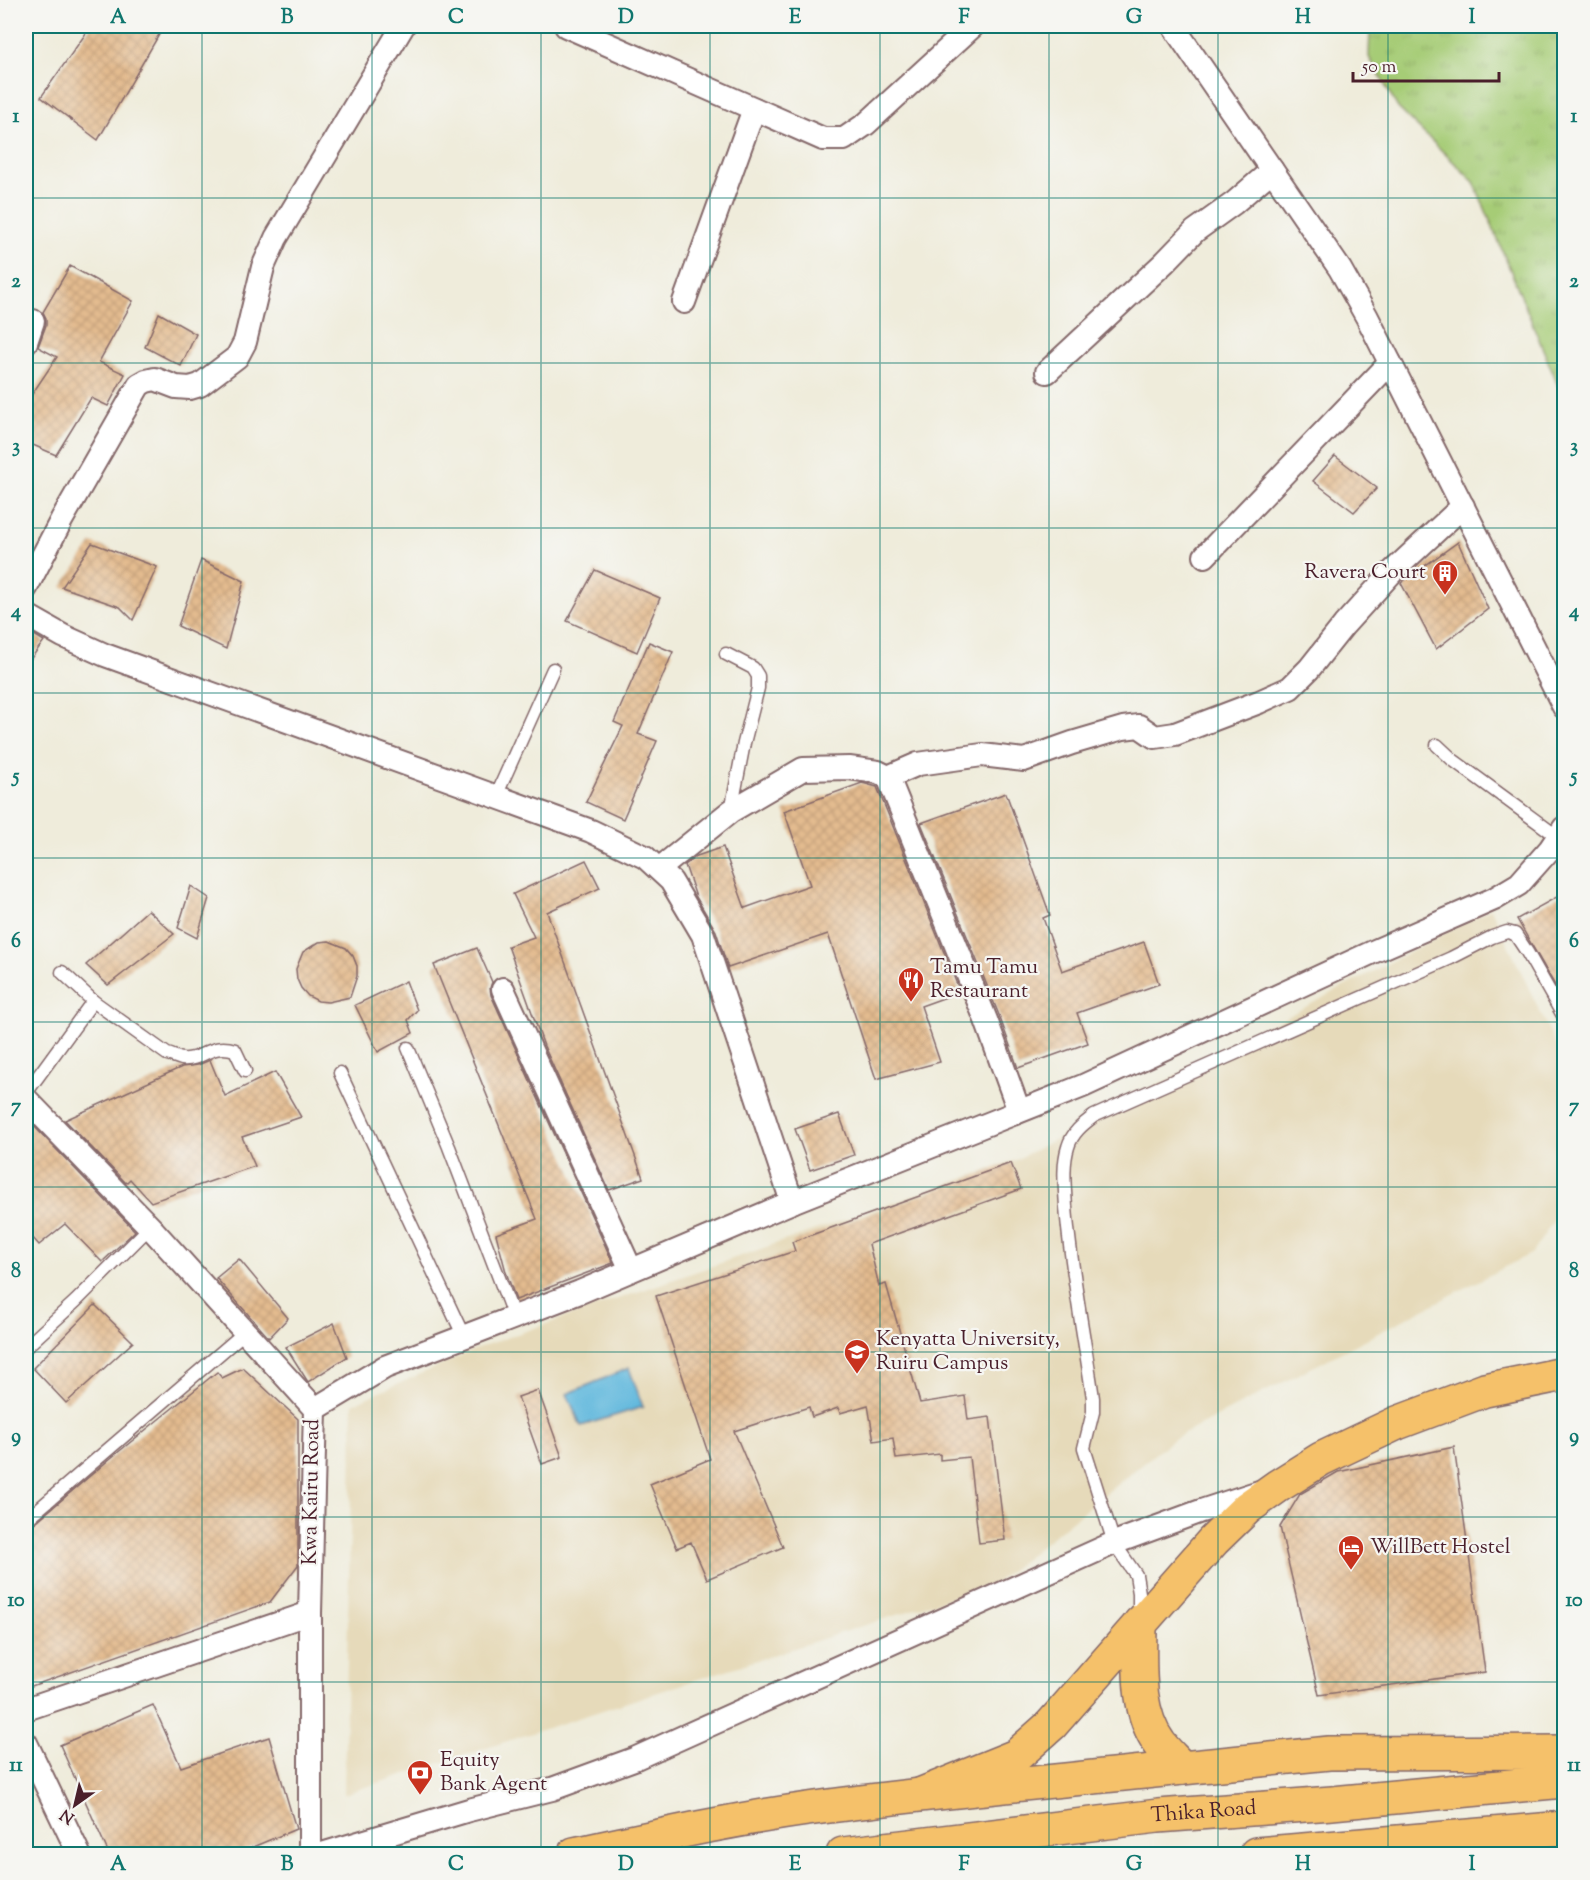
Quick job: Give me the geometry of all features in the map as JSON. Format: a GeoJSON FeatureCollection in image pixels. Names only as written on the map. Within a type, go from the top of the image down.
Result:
{"type":"FeatureCollection","features":[{"type":"Feature","properties":{"kind":"main road"},"geometry":{"type":"LineString","coordinates":[[922,1794],[1016,1756],[1051,1725],[1213,1541],[1247,1508],[1278,1486],[1321,1459],[1397,1423],[1485,1390],[1564,1374]]}},
{"type":"Feature","properties":{"kind":"main road"},"geometry":{"type":"LineString","coordinates":[[1140,1623],[1140,1678],[1144,1711],[1159,1743],[1182,1768]]}},
{"type":"Feature","properties":{"kind":"main road"},"geometry":{"type":"LineString","coordinates":[[574,1854],[655,1836],[813,1808],[922,1794],[1329,1753],[1564,1752]]}},
{"type":"Feature","properties":{"kind":"main road","name":"Thika Road"},"geometry":{"type":"LineString","coordinates":[[843,1854],[1158,1816],[1332,1803],[1564,1781]]}},
{"type":"Feature","properties":{"kind":"main road"},"geometry":{"type":"LineString","coordinates":[[1256,1854],[1564,1828]]}},
{"type":"Feature","properties":{"kind":"street"},"geometry":{"type":"LineString","coordinates":[[26,588],[62,519],[139,385],[155,379],[176,387],[190,388],[200,385],[237,357],[245,342],[264,267],[276,238],[403,26]]}},
{"type":"Feature","properties":{"kind":"street"},"geometry":{"type":"LineString","coordinates":[[566,26],[823,139],[844,139],[866,124],[973,26]]}},
{"type":"Feature","properties":{"kind":"street"},"geometry":{"type":"LineString","coordinates":[[1173,26],[1340,269],[1564,707]]}},
{"type":"Feature","properties":{"kind":"street"},"geometry":{"type":"LineString","coordinates":[[684,302],[754,110]]}},
{"type":"Feature","properties":{"kind":"street"},"geometry":{"type":"LineString","coordinates":[[1047,372],[1195,231],[1234,203],[1272,170]]}},
{"type":"Feature","properties":{"kind":"street"},"geometry":{"type":"LineString","coordinates":[[1204,556],[1390,363]]}},
{"type":"Feature","properties":{"kind":"street"},"geometry":{"type":"LineString","coordinates":[[888,777],[918,764],[982,755],[1024,760],[1123,728],[1139,726],[1155,737],[1175,734],[1290,688],[1393,571],[1463,506]]}},
{"type":"Feature","properties":{"kind":"street"},"geometry":{"type":"LineString","coordinates":[[26,615],[63,636],[105,655],[591,831],[645,857],[671,881],[703,935],[792,1202]]}},
{"type":"Feature","properties":{"kind":"street"},"geometry":{"type":"LineString","coordinates":[[659,870],[731,811],[803,769],[849,768],[878,772],[888,777],[986,1020],[1019,1112]]}},
{"type":"Feature","properties":{"kind":"street"},"geometry":{"type":"LineString","coordinates":[[315,1409],[385,1367],[1083,1086],[1494,899],[1519,884],[1550,849],[1561,832]]}},
{"type":"Feature","properties":{"kind":"street"},"geometry":{"type":"LineString","coordinates":[[503,989],[630,1270]]}},
{"type":"Feature","properties":{"kind":"street","name":"Kwa Kairu Road"},"geometry":{"type":"LineString","coordinates":[[26,1099],[150,1227],[315,1409],[310,1613],[310,1854]]}},
{"type":"Feature","properties":{"kind":"street"},"geometry":{"type":"LineString","coordinates":[[322,1854],[469,1810],[552,1789],[634,1759],[1114,1544],[1201,1511],[1278,1486]]}},
{"type":"Feature","properties":{"kind":"street"},"geometry":{"type":"LineString","coordinates":[[26,1708],[310,1613]]}},
{"type":"Feature","properties":{"kind":"street"},"geometry":{"type":"LineString","coordinates":[[26,1743],[79,1854]]}},
{"type":"Feature","properties":{"kind":"lane"},"geometry":{"type":"LineString","coordinates":[[726,654],[753,668],[758,676],[758,688],[744,743],[731,811]]}},
{"type":"Feature","properties":{"kind":"lane"},"geometry":{"type":"LineString","coordinates":[[496,796],[553,669]]}},
{"type":"Feature","properties":{"kind":"lane"},"geometry":{"type":"LineString","coordinates":[[1437,745],[1453,760],[1561,832]]}},
{"type":"Feature","properties":{"kind":"lane"},"geometry":{"type":"LineString","coordinates":[[1140,1623],[1136,1575],[1114,1544],[1084,1448],[1094,1398],[1069,1245],[1064,1160],[1068,1145],[1076,1130],[1094,1116],[1507,932],[1515,934],[1564,1017]]}},
{"type":"Feature","properties":{"kind":"lane"},"geometry":{"type":"LineString","coordinates":[[62,972],[93,1001],[168,1054],[181,1059],[193,1058],[215,1048],[225,1047],[235,1050],[245,1071]]}},
{"type":"Feature","properties":{"kind":"lane"},"geometry":{"type":"LineString","coordinates":[[26,1093],[93,1001]]}},
{"type":"Feature","properties":{"kind":"lane"},"geometry":{"type":"LineString","coordinates":[[408,1048],[514,1317]]}},
{"type":"Feature","properties":{"kind":"lane"},"geometry":{"type":"LineString","coordinates":[[340,1073],[464,1337]]}},
{"type":"Feature","properties":{"kind":"lane"},"geometry":{"type":"LineString","coordinates":[[26,1347],[150,1227]]}},
{"type":"Feature","properties":{"kind":"lane"},"geometry":{"type":"LineString","coordinates":[[26,1520],[245,1332]]}},
{"type":"Feature","properties":{"kind":"shaded area","name":"Kenyatta University, Ruiru Campus"},"geometry":{"type":"Polygon","coordinates":[[[1491,909],[1564,1062],[1564,1205],[1532,1253],[1172,1440],[995,1583],[344,1794],[353,1404],[483,1346],[1016,1160],[1491,909]]]}},
{"type":"Feature","properties":{"kind":"green space"},"geometry":{"type":"Polygon","coordinates":[[[1370,26],[1564,26],[1564,400],[1474,182],[1398,108],[1369,57],[1370,26]]]}},
{"type":"Feature","properties":{"kind":"water"},"geometry":{"type":"Polygon","coordinates":[[[629,1368],[643,1407],[581,1426],[567,1394],[629,1368]]]}},
{"type":"Feature","properties":{"kind":"building"},"geometry":{"type":"Polygon","coordinates":[[[91,26],[164,26],[98,140],[41,97],[91,26]]]}},
{"type":"Feature","properties":{"kind":"building"},"geometry":{"type":"Polygon","coordinates":[[[70,266],[133,301],[99,362],[125,374],[108,406],[91,398],[56,455],[26,442],[26,403],[57,357],[38,347],[46,325],[43,312],[70,266]]]}},
{"type":"Feature","properties":{"kind":"building"},"geometry":{"type":"Polygon","coordinates":[[[159,313],[196,334],[181,366],[145,347],[159,313]]]}},
{"type":"Feature","properties":{"kind":"building"},"geometry":{"type":"Polygon","coordinates":[[[1335,456],[1377,488],[1354,512],[1313,481],[1335,456]]]}},
{"type":"Feature","properties":{"kind":"building","name":"Ravera Court"},"geometry":{"type":"Polygon","coordinates":[[[1458,542],[1488,609],[1436,649],[1401,583],[1458,542]]]}},
{"type":"Feature","properties":{"kind":"building"},"geometry":{"type":"Polygon","coordinates":[[[92,543],[157,567],[133,620],[120,607],[62,587],[92,543]]]}},
{"type":"Feature","properties":{"kind":"building"},"geometry":{"type":"Polygon","coordinates":[[[201,560],[244,581],[226,649],[178,626],[201,560]]]}},
{"type":"Feature","properties":{"kind":"building"},"geometry":{"type":"Polygon","coordinates":[[[595,570],[660,598],[637,652],[567,621],[595,570]]]}},
{"type":"Feature","properties":{"kind":"building"},"geometry":{"type":"Polygon","coordinates":[[[26,630],[44,641],[26,665],[26,630]]]}},
{"type":"Feature","properties":{"kind":"building"},"geometry":{"type":"Polygon","coordinates":[[[649,642],[673,652],[638,734],[657,741],[623,819],[586,802],[623,726],[614,722],[649,642]]]}},
{"type":"Feature","properties":{"kind":"building"},"geometry":{"type":"Polygon","coordinates":[[[862,783],[877,787],[960,992],[921,1006],[940,1062],[876,1079],[828,934],[728,968],[716,931],[696,897],[685,865],[697,856],[723,847],[745,908],[810,885],[784,811],[862,783]]]}},
{"type":"Feature","properties":{"kind":"building"},"geometry":{"type":"Polygon","coordinates":[[[1006,793],[1050,915],[1043,918],[1062,971],[1144,942],[1159,984],[1077,1013],[1088,1043],[1018,1068],[999,1015],[921,823],[1006,793]]]}},
{"type":"Feature","properties":{"kind":"building"},"geometry":{"type":"Polygon","coordinates":[[[586,860],[600,888],[547,912],[643,1178],[609,1190],[544,1046],[508,946],[534,937],[513,894],[586,860]]]}},
{"type":"Feature","properties":{"kind":"building"},"geometry":{"type":"Polygon","coordinates":[[[191,886],[209,898],[197,938],[178,928],[191,886]]]}},
{"type":"Feature","properties":{"kind":"building"},"geometry":{"type":"Polygon","coordinates":[[[1564,893],[1564,1001],[1517,919],[1564,893]]]}},
{"type":"Feature","properties":{"kind":"building"},"geometry":{"type":"Polygon","coordinates":[[[148,910],[174,934],[108,985],[86,965],[148,910]]]}},
{"type":"Feature","properties":{"kind":"building"},"geometry":{"type":"Polygon","coordinates":[[[329,941],[346,948],[353,956],[357,966],[357,976],[350,997],[328,1002],[318,1001],[308,996],[297,979],[296,969],[303,952],[319,942],[329,941]]]}},
{"type":"Feature","properties":{"kind":"building"},"geometry":{"type":"Polygon","coordinates":[[[477,948],[492,982],[491,995],[613,1263],[516,1300],[496,1234],[537,1219],[434,965],[477,948]]]}},
{"type":"Feature","properties":{"kind":"building"},"geometry":{"type":"Polygon","coordinates":[[[406,981],[417,1010],[408,1020],[413,1033],[378,1052],[355,1005],[406,981]]]}},
{"type":"Feature","properties":{"kind":"building"},"geometry":{"type":"Polygon","coordinates":[[[210,1060],[225,1096],[275,1072],[301,1117],[242,1137],[255,1166],[151,1202],[130,1179],[126,1183],[65,1120],[182,1067],[198,1065],[210,1060]]]}},
{"type":"Feature","properties":{"kind":"building"},"geometry":{"type":"Polygon","coordinates":[[[839,1114],[854,1155],[810,1170],[795,1129],[839,1114]]]}},
{"type":"Feature","properties":{"kind":"building"},"geometry":{"type":"Polygon","coordinates":[[[26,1118],[135,1231],[102,1262],[65,1224],[39,1245],[26,1230],[26,1118]]]}},
{"type":"Feature","properties":{"kind":"building"},"geometry":{"type":"Polygon","coordinates":[[[1011,1163],[1021,1189],[869,1244],[879,1286],[886,1284],[920,1403],[965,1396],[968,1420],[990,1417],[1005,1540],[979,1543],[969,1457],[940,1460],[940,1454],[896,1459],[893,1438],[874,1441],[868,1405],[840,1413],[838,1408],[812,1417],[809,1407],[734,1431],[783,1547],[707,1579],[691,1542],[677,1548],[650,1484],[710,1459],[656,1296],[795,1251],[792,1242],[1011,1163]]]}},
{"type":"Feature","properties":{"kind":"building"},"geometry":{"type":"Polygon","coordinates":[[[239,1259],[288,1318],[269,1338],[216,1278],[239,1259]]]}},
{"type":"Feature","properties":{"kind":"building"},"geometry":{"type":"Polygon","coordinates":[[[95,1305],[133,1342],[66,1403],[33,1368],[95,1305]]]}},
{"type":"Feature","properties":{"kind":"building"},"geometry":{"type":"Polygon","coordinates":[[[334,1323],[347,1357],[308,1382],[286,1347],[334,1323]]]}},
{"type":"Feature","properties":{"kind":"building"},"geometry":{"type":"Polygon","coordinates":[[[243,1368],[298,1419],[298,1565],[270,1602],[26,1688],[26,1528],[217,1372],[222,1378],[243,1368]]]}},
{"type":"Feature","properties":{"kind":"building"},"geometry":{"type":"Polygon","coordinates":[[[538,1390],[562,1457],[542,1464],[518,1397],[538,1390]]]}},
{"type":"Feature","properties":{"kind":"building"},"geometry":{"type":"Polygon","coordinates":[[[1454,1447],[1485,1672],[1319,1695],[1280,1527],[1300,1494],[1338,1472],[1454,1447]]]}},
{"type":"Feature","properties":{"kind":"building"},"geometry":{"type":"Polygon","coordinates":[[[153,1705],[181,1767],[269,1737],[296,1829],[236,1854],[109,1854],[60,1745],[153,1705]]]}},
{"type":"Feature","properties":{"kind":"place","name":"Ravera Court"},"geometry":{"type":"Point","coordinates":[1445,596]}},
{"type":"Feature","properties":{"kind":"place","name":"Tamu Tamu Restaurant"},"geometry":{"type":"Point","coordinates":[911,1003]}},
{"type":"Feature","properties":{"kind":"place","name":"Kenyatta University, Ruiru Campus"},"geometry":{"type":"Point","coordinates":[857,1375]}},
{"type":"Feature","properties":{"kind":"place","name":"WillBett Hostel"},"geometry":{"type":"Point","coordinates":[1351,1571]}},
{"type":"Feature","properties":{"kind":"place","name":"Equity Bank Agent"},"geometry":{"type":"Point","coordinates":[420,1796]}}]}
